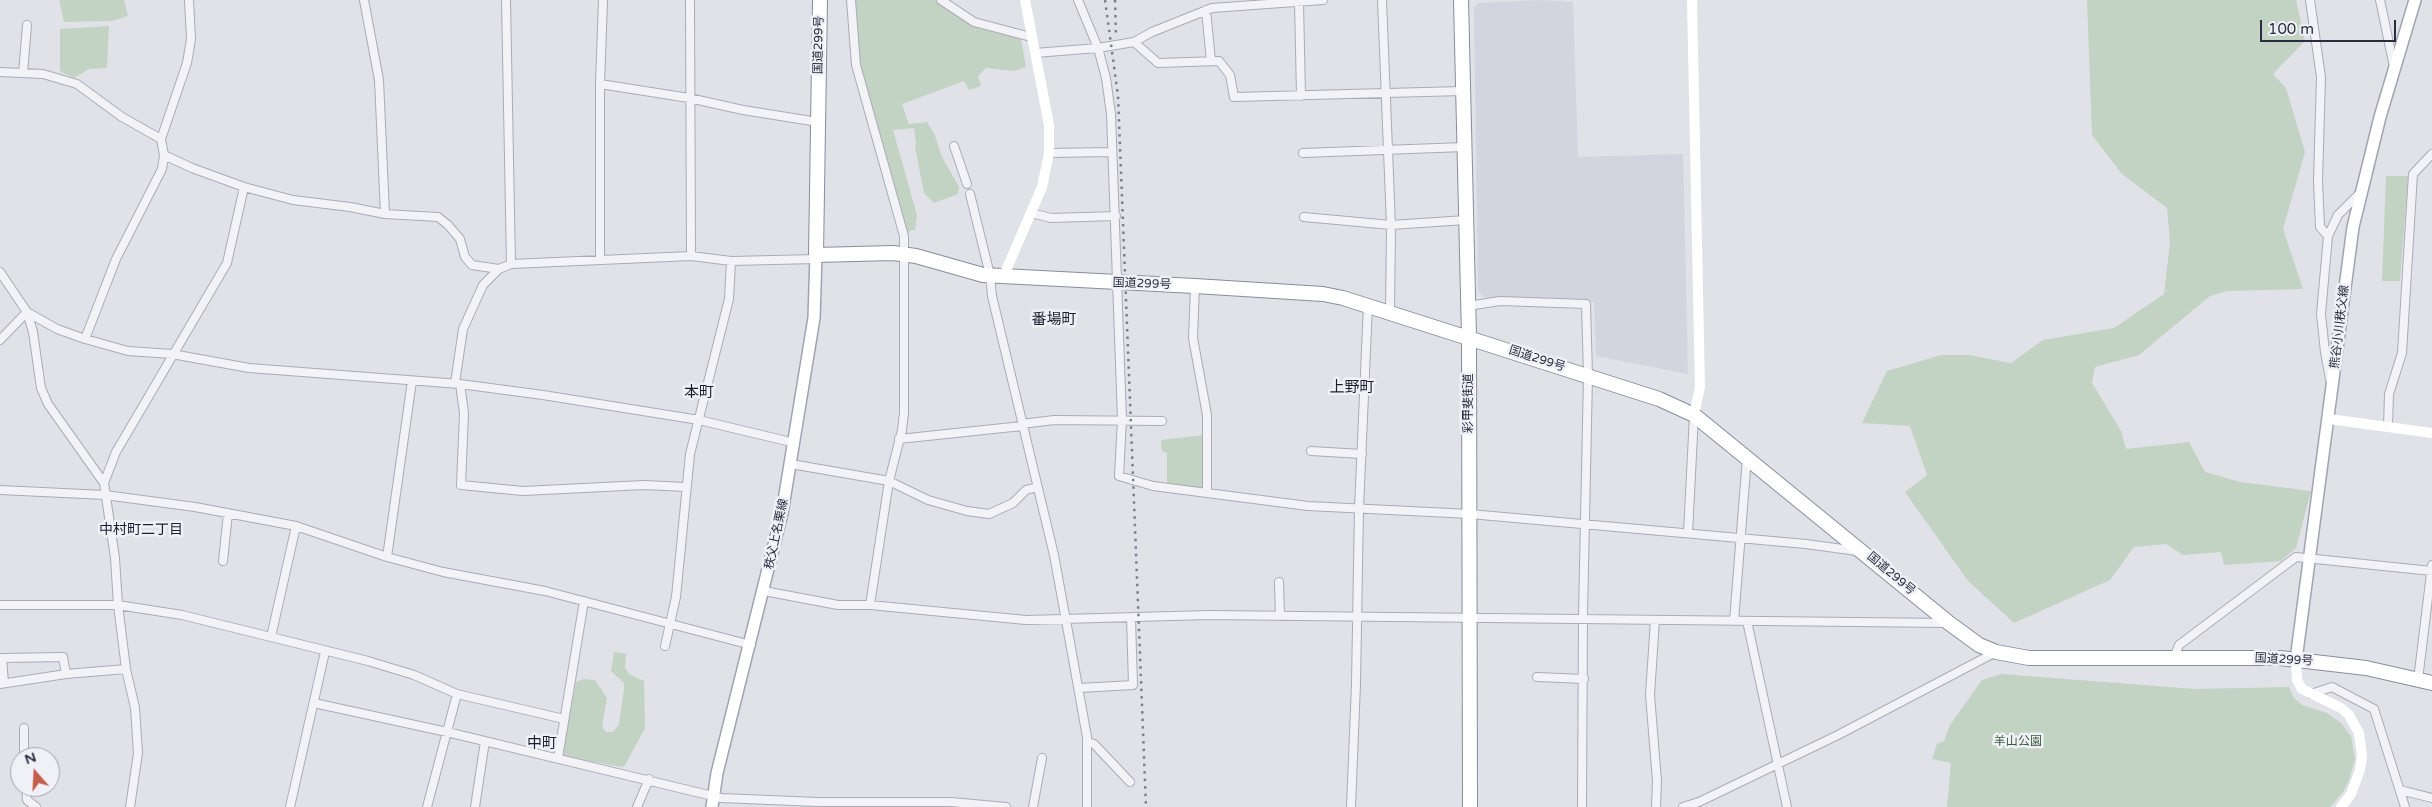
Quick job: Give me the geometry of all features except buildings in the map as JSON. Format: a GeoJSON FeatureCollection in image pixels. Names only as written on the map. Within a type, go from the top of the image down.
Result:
{"type":"FeatureCollection","features":[{"type":"Feature","properties":{"kind":"highway","name":"国道299号"},"geometry":{"type":"LineString","coordinates":[[820,0],[816,257],[881,252],[903,254],[997,275],[1323,294],[1368,305],[1659,399],[1694,414],[1949,623],[1979,645],[1996,652],[2029,658],[2296,660],[2366,668],[2425,682]]}},
{"type":"Feature","properties":{"kind":"highway","name":"彩甲斐街道"},"geometry":{"type":"LineString","coordinates":[[1461,0],[1469,337],[1470,807]]}},
{"type":"Feature","properties":{"kind":"main road","name":"熊谷小川秩父線"},"geometry":{"type":"LineString","coordinates":[[2296,660],[2329,418],[2344,289],[2360,193],[2394,68],[2415,0]]}},
{"type":"Feature","properties":{"kind":"main road","name":"秩父上名栗線"},"geometry":{"type":"LineString","coordinates":[[712,801],[764,591],[795,444],[814,318],[816,257]]}},
{"type":"Feature","properties":{"kind":"street"},"geometry":{"type":"LineString","coordinates":[[85,340],[116,258],[162,169],[164,155],[161,139],[187,63],[191,39],[189,0]]}},
{"type":"Feature","properties":{"kind":"street"},"geometry":{"type":"LineString","coordinates":[[364,0],[379,80],[384,214]]}},
{"type":"Feature","properties":{"kind":"street"},"geometry":{"type":"LineString","coordinates":[[506,0],[511,264]]}},
{"type":"Feature","properties":{"kind":"street"},"geometry":{"type":"LineString","coordinates":[[600,260],[600,84],[603,0]]}},
{"type":"Feature","properties":{"kind":"street"},"geometry":{"type":"LineString","coordinates":[[690,0],[690,256]]}},
{"type":"Feature","properties":{"kind":"street"},"geometry":{"type":"LineString","coordinates":[[851,0],[856,65],[903,229],[904,413],[889,481],[870,605]]}},
{"type":"Feature","properties":{"kind":"street"},"geometry":{"type":"LineString","coordinates":[[941,0],[974,22],[1031,37]]}},
{"type":"Feature","properties":{"kind":"street"},"geometry":{"type":"LineString","coordinates":[[1025,0],[1049,125],[1049,153],[1042,186],[1031,213],[997,275],[992,296],[1054,555],[1079,688],[1087,742],[1087,807]]}},
{"type":"Feature","properties":{"kind":"street"},"geometry":{"type":"LineString","coordinates":[[1078,0],[1098,48],[1106,78],[1111,114],[1122,420],[1119,476],[1153,486],[1308,506],[1470,514],[1688,533],[1864,552]]}},
{"type":"Feature","properties":{"kind":"street"},"geometry":{"type":"LineString","coordinates":[[1035,53],[1098,48],[1134,42],[1211,6],[1323,0]]}},
{"type":"Feature","properties":{"kind":"street"},"geometry":{"type":"LineString","coordinates":[[1382,0],[1391,225],[1390,313]]}},
{"type":"Feature","properties":{"kind":"street"},"geometry":{"type":"LineString","coordinates":[[1688,533],[1694,414],[1700,387],[1692,0]]}},
{"type":"Feature","properties":{"kind":"street"},"geometry":{"type":"LineString","coordinates":[[2310,0],[2321,77],[2318,181],[2320,228],[2328,236]]}},
{"type":"Feature","properties":{"kind":"street"},"geometry":{"type":"LineString","coordinates":[[2380,0],[2394,68]]}},
{"type":"Feature","properties":{"kind":"street"},"geometry":{"type":"LineString","coordinates":[[1299,2],[1301,96]]}},
{"type":"Feature","properties":{"kind":"street"},"geometry":{"type":"LineString","coordinates":[[1211,6],[1211,61]]}},
{"type":"Feature","properties":{"kind":"street"},"geometry":{"type":"LineString","coordinates":[[23,73],[27,25]]}},
{"type":"Feature","properties":{"kind":"street"},"geometry":{"type":"LineString","coordinates":[[1134,42],[1158,63],[1219,61],[1225,66],[1230,75],[1234,97],[1463,91]]}},
{"type":"Feature","properties":{"kind":"street"},"geometry":{"type":"LineString","coordinates":[[0,72],[50,75],[76,84],[122,118],[161,139]]}},
{"type":"Feature","properties":{"kind":"street"},"geometry":{"type":"LineString","coordinates":[[600,84],[818,122]]}},
{"type":"Feature","properties":{"kind":"street"},"geometry":{"type":"LineString","coordinates":[[954,146],[997,275]]}},
{"type":"Feature","properties":{"kind":"street"},"geometry":{"type":"LineString","coordinates":[[1303,153],[1464,146]]}},
{"type":"Feature","properties":{"kind":"street"},"geometry":{"type":"LineString","coordinates":[[1049,153],[1112,152]]}},
{"type":"Feature","properties":{"kind":"street"},"geometry":{"type":"LineString","coordinates":[[2388,427],[2389,394],[2402,353],[2413,174],[2432,154]]}},
{"type":"Feature","properties":{"kind":"street"},"geometry":{"type":"LineString","coordinates":[[164,155],[192,168],[244,187],[293,200],[350,207],[384,214],[438,218],[448,225],[460,239],[465,257],[472,265],[498,269]]}},
{"type":"Feature","properties":{"kind":"street"},"geometry":{"type":"LineString","coordinates":[[130,807],[138,753],[135,708],[126,669],[118,605],[116,558],[104,482],[116,452],[227,263],[244,187]]}},
{"type":"Feature","properties":{"kind":"street"},"geometry":{"type":"LineString","coordinates":[[2333,382],[2330,378],[2325,352],[2321,314],[2328,236],[2338,215],[2360,193]]}},
{"type":"Feature","properties":{"kind":"street"},"geometry":{"type":"LineString","coordinates":[[1031,213],[1051,218],[1116,216]]}},
{"type":"Feature","properties":{"kind":"street"},"geometry":{"type":"LineString","coordinates":[[1304,217],[1391,225],[1466,220]]}},
{"type":"Feature","properties":{"kind":"street"},"geometry":{"type":"LineString","coordinates":[[686,487],[644,485],[523,491],[461,486],[464,413],[457,384],[463,329],[483,285],[498,269],[511,264],[690,256],[731,261],[816,257]]}},
{"type":"Feature","properties":{"kind":"street"},"geometry":{"type":"LineString","coordinates":[[664,646],[676,597],[691,446],[728,299],[731,261]]}},
{"type":"Feature","properties":{"kind":"street"},"geometry":{"type":"LineString","coordinates":[[0,272],[28,312],[33,332],[41,388],[48,404],[104,482]]}},
{"type":"Feature","properties":{"kind":"street"},"geometry":{"type":"LineString","coordinates":[[1195,286],[1193,338],[1207,415],[1207,492]]}},
{"type":"Feature","properties":{"kind":"street"},"geometry":{"type":"LineString","coordinates":[[1468,306],[1500,301],[1586,304],[1588,376],[1583,619],[1582,807]]}},
{"type":"Feature","properties":{"kind":"street"},"geometry":{"type":"LineString","coordinates":[[1351,807],[1358,617],[1359,508],[1368,305]]}},
{"type":"Feature","properties":{"kind":"street"},"geometry":{"type":"LineString","coordinates":[[28,312],[57,329],[85,340],[128,351],[172,354],[248,368],[457,384],[699,420],[795,444]]}},
{"type":"Feature","properties":{"kind":"street"},"geometry":{"type":"LineString","coordinates":[[0,340],[28,312]]}},
{"type":"Feature","properties":{"kind":"street"},"geometry":{"type":"LineString","coordinates":[[387,557],[412,381]]}},
{"type":"Feature","properties":{"kind":"street"},"geometry":{"type":"LineString","coordinates":[[2329,418],[2432,433]]}},
{"type":"Feature","properties":{"kind":"street"},"geometry":{"type":"LineString","coordinates":[[899,440],[1054,420],[1162,421]]}},
{"type":"Feature","properties":{"kind":"street"},"geometry":{"type":"LineString","coordinates":[[1311,452],[1362,454]]}},
{"type":"Feature","properties":{"kind":"street"},"geometry":{"type":"LineString","coordinates":[[1734,621],[1746,457]]}},
{"type":"Feature","properties":{"kind":"street"},"geometry":{"type":"LineString","coordinates":[[791,464],[889,481],[928,500],[967,511],[989,514],[1013,504],[1026,490],[1037,487]]}},
{"type":"Feature","properties":{"kind":"street"},"geometry":{"type":"LineString","coordinates":[[0,490],[105,495],[228,513],[296,526],[387,557],[443,572],[509,583],[751,645]]}},
{"type":"Feature","properties":{"kind":"street"},"geometry":{"type":"LineString","coordinates":[[223,561],[228,513]]}},
{"type":"Feature","properties":{"kind":"street"},"geometry":{"type":"LineString","coordinates":[[271,636],[296,526]]}},
{"type":"Feature","properties":{"kind":"street"},"geometry":{"type":"LineString","coordinates":[[2174,658],[2179,645],[2296,557],[2432,569],[2425,682]]}},
{"type":"Feature","properties":{"kind":"street"},"geometry":{"type":"LineString","coordinates":[[1279,582],[1280,616]]}},
{"type":"Feature","properties":{"kind":"street"},"geometry":{"type":"LineString","coordinates":[[764,591],[838,605],[870,605],[982,616],[1066,620],[1209,615],[1949,623]]}},
{"type":"Feature","properties":{"kind":"street"},"geometry":{"type":"LineString","coordinates":[[558,758],[584,601]]}},
{"type":"Feature","properties":{"kind":"street"},"geometry":{"type":"LineString","coordinates":[[0,605],[118,605],[182,614],[414,675],[458,694],[564,719]]}},
{"type":"Feature","properties":{"kind":"street"},"geometry":{"type":"LineString","coordinates":[[1079,688],[1134,685],[1131,618]]}},
{"type":"Feature","properties":{"kind":"street"},"geometry":{"type":"LineString","coordinates":[[1655,620],[1650,695],[1657,781],[1656,807]]}},
{"type":"Feature","properties":{"kind":"street"},"geometry":{"type":"LineString","coordinates":[[1746,621],[1787,807]]}},
{"type":"Feature","properties":{"kind":"street"},"geometry":{"type":"LineString","coordinates":[[290,807],[325,652]]}},
{"type":"Feature","properties":{"kind":"street"},"geometry":{"type":"LineString","coordinates":[[1684,807],[1699,802],[1838,735],[1996,652]]}},
{"type":"Feature","properties":{"kind":"street"},"geometry":{"type":"LineString","coordinates":[[66,674],[63,657],[2,658],[2,683],[66,674],[126,669]]}},
{"type":"Feature","properties":{"kind":"street"},"geometry":{"type":"LineString","coordinates":[[2296,660],[2297,680],[2302,689],[2310,695],[2341,708],[2349,715],[2360,733],[2362,755],[2360,770],[2351,794],[2341,807]]}},
{"type":"Feature","properties":{"kind":"street"},"geometry":{"type":"LineString","coordinates":[[1537,677],[1584,679]]}},
{"type":"Feature","properties":{"kind":"street"},"geometry":{"type":"LineString","coordinates":[[2310,695],[2332,686],[2374,709],[2405,807]]}},
{"type":"Feature","properties":{"kind":"street"},"geometry":{"type":"LineString","coordinates":[[427,807],[458,694]]}},
{"type":"Feature","properties":{"kind":"street"},"geometry":{"type":"LineString","coordinates":[[314,703],[649,779],[712,801],[951,802],[1006,807]]}},
{"type":"Feature","properties":{"kind":"street"},"geometry":{"type":"LineString","coordinates":[[24,728],[24,747]]}},
{"type":"Feature","properties":{"kind":"street"},"geometry":{"type":"LineString","coordinates":[[475,807],[485,741]]}},
{"type":"Feature","properties":{"kind":"street"},"geometry":{"type":"LineString","coordinates":[[1087,742],[1094,744],[1130,782]]}},
{"type":"Feature","properties":{"kind":"street"},"geometry":{"type":"LineString","coordinates":[[1033,807],[1042,758]]}},
{"type":"Feature","properties":{"kind":"street"},"geometry":{"type":"LineString","coordinates":[[637,807],[649,779]]}},
{"type":"Feature","properties":{"kind":"street"},"geometry":{"type":"LineString","coordinates":[[2400,790],[2432,798]]}},
{"type":"Feature","properties":{"kind":"street"},"geometry":{"type":"LineString","coordinates":[[26,797],[26,800],[36,807]]}},
{"type":"Feature","properties":{"kind":"shaded area"},"geometry":{"type":"Polygon","coordinates":[[[1540,0],[1573,2],[1578,157],[1683,154],[1688,374],[1596,356],[1594,302],[1487,299],[1478,291],[1474,8],[1478,3],[1540,0]]]}},
{"type":"Feature","properties":{"kind":"green space"},"geometry":{"type":"Polygon","coordinates":[[[59,0],[124,0],[128,16],[111,21],[64,22],[59,0]]]}},
{"type":"Feature","properties":{"kind":"green space"},"geometry":{"type":"Polygon","coordinates":[[[855,0],[937,0],[972,25],[1021,39],[1026,67],[1014,71],[986,68],[978,76],[981,86],[969,90],[964,81],[902,104],[909,124],[927,122],[934,133],[942,157],[959,187],[958,194],[934,203],[924,193],[915,147],[914,128],[893,130],[917,215],[915,230],[911,230],[908,234],[861,67],[854,18],[855,0]]]}},
{"type":"Feature","properties":{"kind":"green space"},"geometry":{"type":"Polygon","coordinates":[[[2087,0],[2296,0],[2305,41],[2273,74],[2286,88],[2305,152],[2283,229],[2303,289],[2227,291],[2210,296],[2139,355],[2095,367],[2092,383],[2121,431],[2126,449],[2189,442],[2205,472],[2240,482],[2311,491],[2296,548],[2281,561],[2224,565],[2221,552],[2183,555],[2166,544],[2134,547],[2110,580],[2014,623],[1968,581],[1905,492],[1927,475],[1910,426],[1862,423],[1887,371],[1941,355],[1969,355],[2011,363],[2043,340],[2114,328],[2164,294],[2170,242],[2167,208],[2122,174],[2092,135],[2087,0]]]}},
{"type":"Feature","properties":{"kind":"green space"},"geometry":{"type":"Polygon","coordinates":[[[109,26],[107,68],[89,69],[74,78],[60,71],[60,29],[109,26]]]}},
{"type":"Feature","properties":{"kind":"green space"},"geometry":{"type":"Polygon","coordinates":[[[2386,176],[2408,176],[2400,281],[2382,281],[2386,176]]]}},
{"type":"Feature","properties":{"kind":"green space"},"geometry":{"type":"Polygon","coordinates":[[[1204,435],[1203,488],[1167,484],[1167,453],[1162,451],[1161,440],[1204,435]]]}},
{"type":"Feature","properties":{"kind":"green space"},"geometry":{"type":"Polygon","coordinates":[[[614,652],[626,654],[625,668],[629,674],[644,681],[645,728],[625,765],[622,767],[562,756],[576,682],[583,679],[595,680],[607,698],[602,726],[606,732],[613,732],[619,724],[624,683],[611,671],[614,652]]]}},
{"type":"Feature","properties":{"kind":"green space","name":"羊山公園"},"geometry":{"type":"Polygon","coordinates":[[[2001,674],[2195,689],[2289,687],[2294,698],[2302,705],[2327,713],[2341,723],[2351,736],[2355,759],[2349,780],[2343,792],[2330,807],[1947,807],[1951,763],[1932,759],[1937,744],[1944,741],[1950,725],[1982,680],[2001,674]]]}},
{"type":"Feature","properties":{"kind":"railway"},"geometry":{"type":"LineString","coordinates":[[1105,0],[1118,96],[1146,807]]}},
{"type":"Feature","properties":{"kind":"railway"},"geometry":{"type":"LineString","coordinates":[[1115,0],[1116,36]]}},
{"type":"Feature","properties":{"kind":"district","name":"番場町"},"geometry":{"type":"Point","coordinates":[1054,320]}},
{"type":"Feature","properties":{"kind":"district","name":"上野町"},"geometry":{"type":"Point","coordinates":[1352,388]}},
{"type":"Feature","properties":{"kind":"district","name":"本町"},"geometry":{"type":"Point","coordinates":[699,393]}},
{"type":"Feature","properties":{"kind":"district","name":"中村町二丁目"},"geometry":{"type":"Point","coordinates":[141,530]}},
{"type":"Feature","properties":{"kind":"district","name":"中町"},"geometry":{"type":"Point","coordinates":[542,744]}}]}
